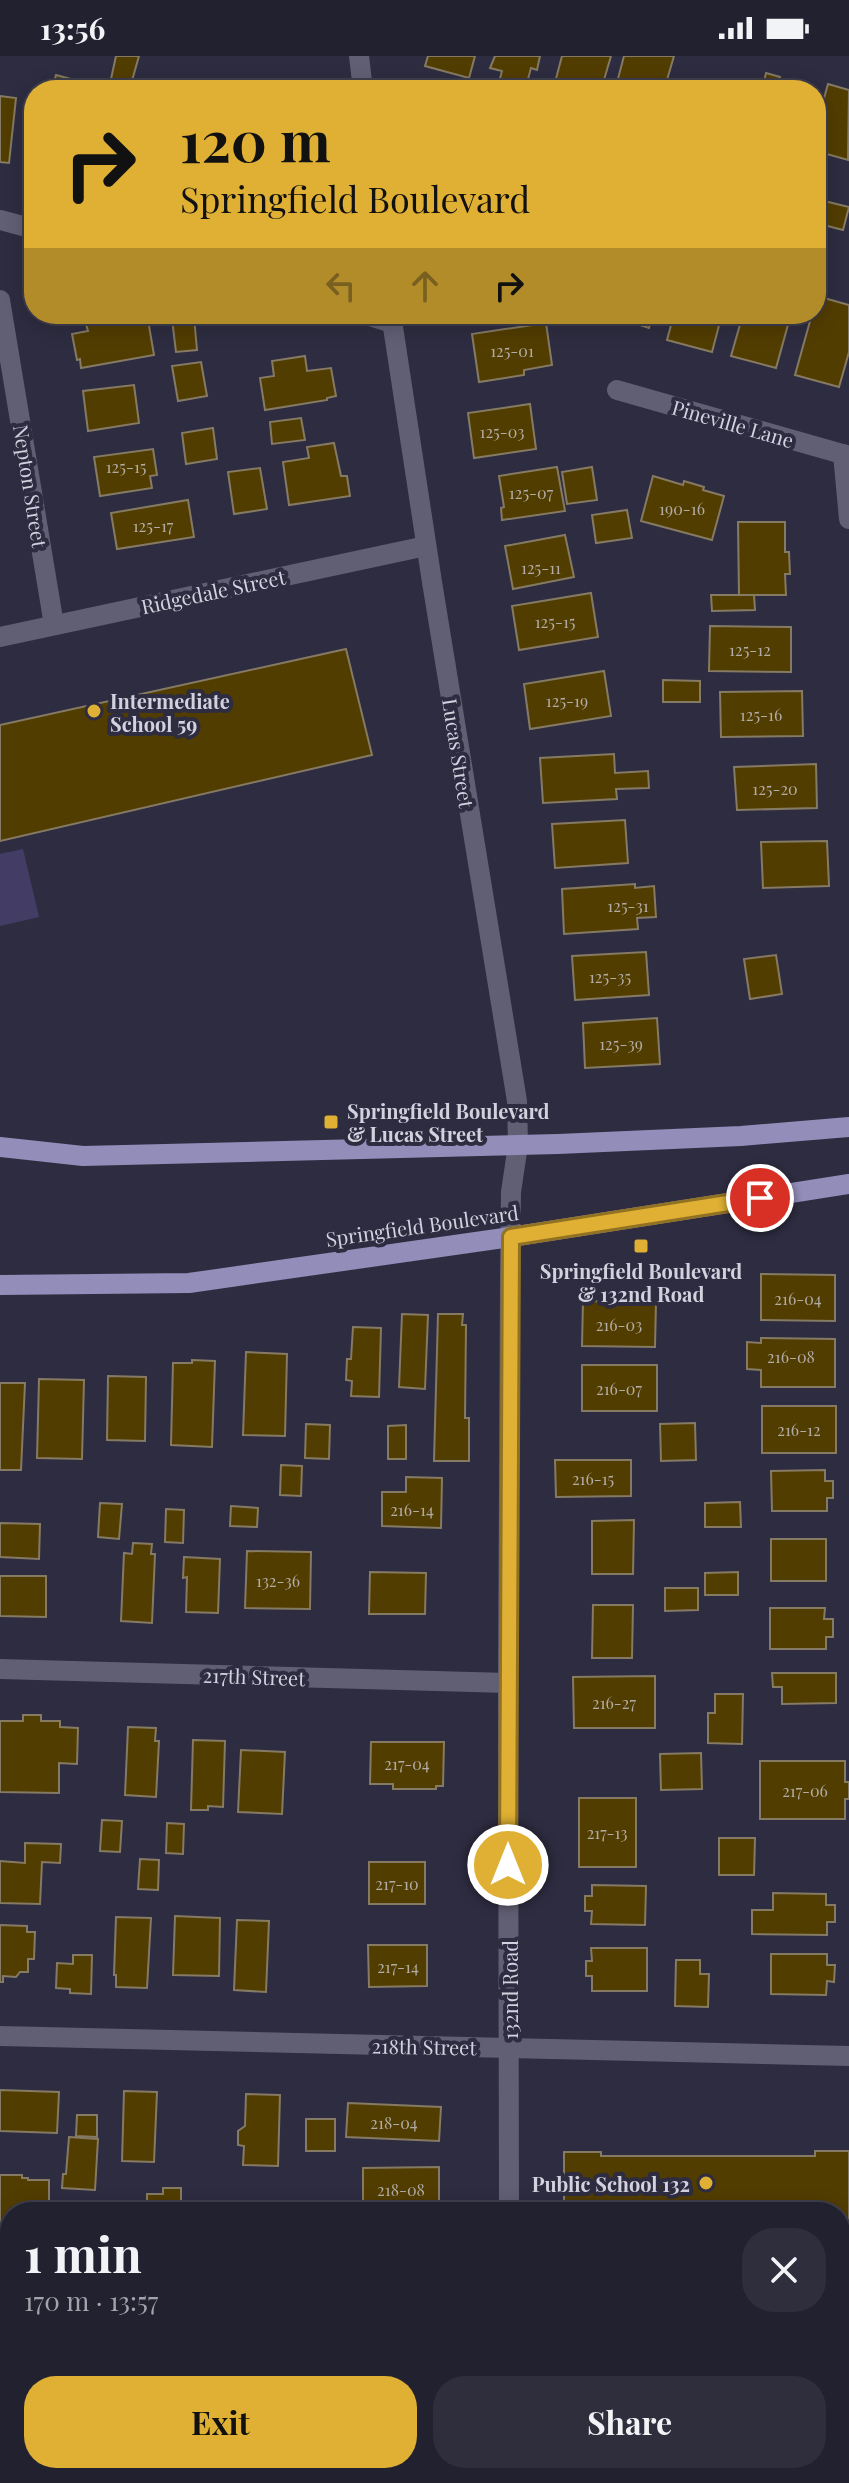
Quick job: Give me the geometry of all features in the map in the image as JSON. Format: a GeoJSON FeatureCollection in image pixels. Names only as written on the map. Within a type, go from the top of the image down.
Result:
{"type":"FeatureCollection","features":[{"type":"Feature","properties":{"kind":"main road"},"geometry":{"type":"LineString","coordinates":[[0,1147],[83,1156],[518,1145],[741,1136],[849,1127]]}},
{"type":"Feature","properties":{"kind":"main road","name":"Springfield Boulevard"},"geometry":{"type":"LineString","coordinates":[[0,1285],[189,1283],[849,1184]]}},
{"type":"Feature","properties":{"kind":"street"},"geometry":{"type":"LineString","coordinates":[[359,56],[362,80]]}},
{"type":"Feature","properties":{"kind":"street"},"geometry":{"type":"LineString","coordinates":[[0,220],[24,226]]}},
{"type":"Feature","properties":{"kind":"street","name":"Nepton Street"},"geometry":{"type":"LineString","coordinates":[[0,300],[54,625]]}},
{"type":"Feature","properties":{"kind":"street","name":"Lucas Street"},"geometry":{"type":"LineString","coordinates":[[393,324],[517,1101],[518,1145],[511,1192]]}},
{"type":"Feature","properties":{"kind":"street","name":"Pineville Lane"},"geometry":{"type":"LineString","coordinates":[[617,390],[846,455]]}},
{"type":"Feature","properties":{"kind":"street"},"geometry":{"type":"LineString","coordinates":[[846,455],[849,519]]}},
{"type":"Feature","properties":{"kind":"street","name":"Ridgedale Street"},"geometry":{"type":"LineString","coordinates":[[0,637],[426,546]]}},
{"type":"Feature","properties":{"kind":"street","name":"132nd Road"},"geometry":{"type":"LineString","coordinates":[[509,2202],[511,1192]]}},
{"type":"Feature","properties":{"kind":"street","name":"217th Street"},"geometry":{"type":"LineString","coordinates":[[0,1669],[508,1683]]}},
{"type":"Feature","properties":{"kind":"street","name":"218th Street"},"geometry":{"type":"LineString","coordinates":[[0,2036],[849,2056]]}},
{"type":"Feature","properties":{"kind":"shaded area"},"geometry":{"type":"Polygon","coordinates":[[[23,849],[39,917],[0,926],[0,854],[23,849]]]}},
{"type":"Feature","properties":{"kind":"building"},"geometry":{"type":"Polygon","coordinates":[[[116,56],[139,56],[132,80],[111,79],[116,56]]]}},
{"type":"Feature","properties":{"kind":"building"},"geometry":{"type":"Polygon","coordinates":[[[428,56],[475,56],[469,78],[425,66],[428,56]]]}},
{"type":"Feature","properties":{"kind":"building"},"geometry":{"type":"Polygon","coordinates":[[[495,56],[540,56],[537,70],[531,68],[528,80],[500,80],[502,71],[490,68],[495,56]]]}},
{"type":"Feature","properties":{"kind":"building"},"geometry":{"type":"Polygon","coordinates":[[[562,56],[611,56],[604,80],[556,80],[562,56]]]}},
{"type":"Feature","properties":{"kind":"building"},"geometry":{"type":"Polygon","coordinates":[[[624,56],[674,56],[667,80],[618,80],[624,56]]]}},
{"type":"Feature","properties":{"kind":"building"},"geometry":{"type":"Polygon","coordinates":[[[766,73],[780,77],[779,80],[764,80],[766,73]]]}},
{"type":"Feature","properties":{"kind":"building"},"geometry":{"type":"Polygon","coordinates":[[[56,75],[74,80],[55,80],[56,75]]]}},
{"type":"Feature","properties":{"kind":"building"},"geometry":{"type":"Polygon","coordinates":[[[828,84],[849,90],[848,160],[826,154],[828,84]]]}},
{"type":"Feature","properties":{"kind":"building"},"geometry":{"type":"Polygon","coordinates":[[[0,96],[16,98],[9,163],[0,162],[0,96]]]}},
{"type":"Feature","properties":{"kind":"building"},"geometry":{"type":"Polygon","coordinates":[[[826,201],[849,207],[843,230],[826,226],[826,201]]]}},
{"type":"Feature","properties":{"kind":"building"},"geometry":{"type":"Polygon","coordinates":[[[826,299],[849,305],[849,352],[839,387],[795,375],[809,324],[826,324],[826,299]]]}},
{"type":"Feature","properties":{"kind":"building"},"geometry":{"type":"Polygon","coordinates":[[[86,324],[149,324],[154,355],[81,368],[72,334],[88,331],[86,324]]]}},
{"type":"Feature","properties":{"kind":"building"},"geometry":{"type":"Polygon","coordinates":[[[173,324],[195,324],[197,350],[176,352],[173,324]]]}},
{"type":"Feature","properties":{"kind":"building"},"geometry":{"type":"Polygon","coordinates":[[[546,324],[552,365],[524,370],[524,375],[479,382],[472,334],[546,324]]]}},
{"type":"Feature","properties":{"kind":"building"},"geometry":{"type":"Polygon","coordinates":[[[671,324],[719,324],[712,352],[667,340],[671,324]]]}},
{"type":"Feature","properties":{"kind":"building"},"geometry":{"type":"Polygon","coordinates":[[[740,324],[788,324],[776,368],[731,356],[740,324]]]}},
{"type":"Feature","properties":{"kind":"building"},"geometry":{"type":"Polygon","coordinates":[[[305,356],[307,371],[331,368],[336,396],[265,410],[260,378],[274,376],[272,361],[305,356]]]}},
{"type":"Feature","properties":{"kind":"building"},"geometry":{"type":"Polygon","coordinates":[[[201,362],[207,396],[178,401],[172,366],[201,362]]]}},
{"type":"Feature","properties":{"kind":"building"},"geometry":{"type":"Polygon","coordinates":[[[134,385],[139,423],[88,431],[83,391],[134,385]]]}},
{"type":"Feature","properties":{"kind":"building"},"geometry":{"type":"Polygon","coordinates":[[[530,404],[536,449],[474,458],[468,413],[530,404]]]}},
{"type":"Feature","properties":{"kind":"building"},"geometry":{"type":"Polygon","coordinates":[[[301,418],[305,440],[272,444],[270,422],[301,418]]]}},
{"type":"Feature","properties":{"kind":"building"},"geometry":{"type":"Polygon","coordinates":[[[213,428],[217,459],[186,464],[182,433],[213,428]]]}},
{"type":"Feature","properties":{"kind":"building"},"geometry":{"type":"Polygon","coordinates":[[[334,443],[341,476],[347,476],[350,496],[289,505],[283,462],[309,458],[307,447],[334,443]]]}},
{"type":"Feature","properties":{"kind":"building"},"geometry":{"type":"Polygon","coordinates":[[[153,449],[157,475],[150,476],[152,488],[100,496],[94,457],[153,449]]]}},
{"type":"Feature","properties":{"kind":"building"},"geometry":{"type":"Polygon","coordinates":[[[557,467],[565,511],[502,520],[501,508],[504,507],[499,476],[557,467]]]}},
{"type":"Feature","properties":{"kind":"building"},"geometry":{"type":"Polygon","coordinates":[[[592,467],[597,500],[567,504],[562,472],[592,467]]]}},
{"type":"Feature","properties":{"kind":"building"},"geometry":{"type":"Polygon","coordinates":[[[260,468],[267,509],[234,514],[228,472],[260,468]]]}},
{"type":"Feature","properties":{"kind":"building"},"geometry":{"type":"Polygon","coordinates":[[[653,476],[683,485],[684,481],[724,496],[712,540],[641,521],[653,476]]]}},
{"type":"Feature","properties":{"kind":"building"},"geometry":{"type":"Polygon","coordinates":[[[188,500],[194,537],[117,549],[111,513],[188,500]]]}},
{"type":"Feature","properties":{"kind":"building"},"geometry":{"type":"Polygon","coordinates":[[[627,510],[632,538],[596,543],[592,515],[627,510]]]}},
{"type":"Feature","properties":{"kind":"building"},"geometry":{"type":"Polygon","coordinates":[[[738,522],[785,522],[785,552],[789,552],[790,574],[785,574],[786,595],[739,595],[738,522]]]}},
{"type":"Feature","properties":{"kind":"building"},"geometry":{"type":"Polygon","coordinates":[[[565,535],[574,577],[513,589],[505,546],[565,535]]]}},
{"type":"Feature","properties":{"kind":"building"},"geometry":{"type":"Polygon","coordinates":[[[591,593],[598,637],[519,650],[512,606],[591,593]]]}},
{"type":"Feature","properties":{"kind":"building"},"geometry":{"type":"Polygon","coordinates":[[[711,595],[754,595],[755,610],[712,611],[711,595]]]}},
{"type":"Feature","properties":{"kind":"building"},"geometry":{"type":"Polygon","coordinates":[[[710,626],[791,627],[791,672],[709,671],[710,626]]]}},
{"type":"Feature","properties":{"kind":"building"},"geometry":{"type":"Polygon","coordinates":[[[346,649],[372,755],[0,841],[0,725],[346,649]]]}},
{"type":"Feature","properties":{"kind":"building"},"geometry":{"type":"Polygon","coordinates":[[[604,671],[611,716],[530,729],[524,684],[604,671]]]}},
{"type":"Feature","properties":{"kind":"building"},"geometry":{"type":"Polygon","coordinates":[[[663,680],[700,681],[700,702],[663,702],[663,680]]]}},
{"type":"Feature","properties":{"kind":"building"},"geometry":{"type":"Polygon","coordinates":[[[802,691],[803,736],[721,737],[720,692],[802,691]]]}},
{"type":"Feature","properties":{"kind":"building"},"geometry":{"type":"Polygon","coordinates":[[[614,754],[615,773],[648,771],[649,788],[616,789],[617,799],[543,803],[540,758],[614,754]]]}},
{"type":"Feature","properties":{"kind":"building"},"geometry":{"type":"Polygon","coordinates":[[[816,764],[817,808],[737,810],[734,767],[816,764]]]}},
{"type":"Feature","properties":{"kind":"building"},"geometry":{"type":"Polygon","coordinates":[[[625,820],[628,863],[555,868],[552,824],[625,820]]]}},
{"type":"Feature","properties":{"kind":"building"},"geometry":{"type":"Polygon","coordinates":[[[827,841],[829,886],[763,888],[761,842],[827,841]]]}},
{"type":"Feature","properties":{"kind":"building"},"geometry":{"type":"Polygon","coordinates":[[[635,884],[635,888],[654,886],[656,917],[637,918],[638,929],[564,934],[562,889],[635,884]]]}},
{"type":"Feature","properties":{"kind":"building"},"geometry":{"type":"Polygon","coordinates":[[[646,952],[649,995],[575,1000],[572,956],[646,952]]]}},
{"type":"Feature","properties":{"kind":"building"},"geometry":{"type":"Polygon","coordinates":[[[776,955],[782,994],[750,999],[744,959],[776,955]]]}},
{"type":"Feature","properties":{"kind":"building"},"geometry":{"type":"Polygon","coordinates":[[[657,1018],[660,1064],[585,1068],[583,1023],[657,1018]]]}},
{"type":"Feature","properties":{"kind":"building"},"geometry":{"type":"Polygon","coordinates":[[[761,1274],[835,1275],[835,1321],[761,1320],[761,1274]]]}},
{"type":"Feature","properties":{"kind":"building"},"geometry":{"type":"Polygon","coordinates":[[[583,1301],[656,1302],[655,1347],[582,1346],[583,1301]]]}},
{"type":"Feature","properties":{"kind":"building"},"geometry":{"type":"Polygon","coordinates":[[[402,1314],[428,1315],[425,1389],[399,1387],[402,1314]]]}},
{"type":"Feature","properties":{"kind":"building"},"geometry":{"type":"Polygon","coordinates":[[[438,1314],[463,1314],[462,1325],[466,1325],[465,1418],[469,1418],[469,1461],[434,1461],[438,1314]]]}},
{"type":"Feature","properties":{"kind":"building"},"geometry":{"type":"Polygon","coordinates":[[[353,1327],[381,1328],[379,1397],[351,1396],[352,1381],[346,1380],[353,1327]]]}},
{"type":"Feature","properties":{"kind":"building"},"geometry":{"type":"Polygon","coordinates":[[[761,1338],[835,1339],[835,1387],[761,1387],[761,1370],[747,1369],[747,1342],[761,1343],[761,1338]]]}},
{"type":"Feature","properties":{"kind":"building"},"geometry":{"type":"Polygon","coordinates":[[[246,1352],[287,1354],[285,1436],[243,1435],[246,1352]]]}},
{"type":"Feature","properties":{"kind":"building"},"geometry":{"type":"Polygon","coordinates":[[[192,1360],[215,1361],[212,1447],[171,1445],[173,1363],[192,1363],[192,1360]]]}},
{"type":"Feature","properties":{"kind":"building"},"geometry":{"type":"Polygon","coordinates":[[[582,1365],[657,1365],[657,1411],[582,1411],[582,1365]]]}},
{"type":"Feature","properties":{"kind":"building"},"geometry":{"type":"Polygon","coordinates":[[[108,1376],[146,1377],[145,1441],[107,1440],[108,1376]]]}},
{"type":"Feature","properties":{"kind":"building"},"geometry":{"type":"Polygon","coordinates":[[[39,1379],[84,1380],[82,1459],[37,1458],[39,1379]]]}},
{"type":"Feature","properties":{"kind":"building"},"geometry":{"type":"Polygon","coordinates":[[[0,1383],[25,1383],[21,1470],[0,1470],[0,1383]]]}},
{"type":"Feature","properties":{"kind":"building"},"geometry":{"type":"Polygon","coordinates":[[[762,1406],[836,1406],[836,1453],[762,1453],[762,1406]]]}},
{"type":"Feature","properties":{"kind":"building"},"geometry":{"type":"Polygon","coordinates":[[[695,1423],[696,1460],[661,1461],[660,1424],[695,1423]]]}},
{"type":"Feature","properties":{"kind":"building"},"geometry":{"type":"Polygon","coordinates":[[[306,1424],[330,1425],[329,1459],[305,1458],[306,1424]]]}},
{"type":"Feature","properties":{"kind":"building"},"geometry":{"type":"Polygon","coordinates":[[[406,1425],[406,1459],[388,1459],[388,1426],[406,1425]]]}},
{"type":"Feature","properties":{"kind":"building"},"geometry":{"type":"Polygon","coordinates":[[[555,1460],[631,1460],[631,1496],[556,1497],[555,1460]]]}},
{"type":"Feature","properties":{"kind":"building"},"geometry":{"type":"Polygon","coordinates":[[[281,1465],[302,1466],[301,1496],[280,1495],[281,1465]]]}},
{"type":"Feature","properties":{"kind":"building"},"geometry":{"type":"Polygon","coordinates":[[[825,1470],[825,1481],[833,1481],[833,1498],[827,1498],[827,1511],[772,1511],[771,1471],[825,1470]]]}},
{"type":"Feature","properties":{"kind":"building"},"geometry":{"type":"Polygon","coordinates":[[[406,1477],[442,1478],[441,1528],[382,1526],[382,1492],[406,1492],[406,1477]]]}},
{"type":"Feature","properties":{"kind":"building"},"geometry":{"type":"Polygon","coordinates":[[[740,1502],[741,1527],[705,1527],[705,1503],[740,1502]]]}},
{"type":"Feature","properties":{"kind":"building"},"geometry":{"type":"Polygon","coordinates":[[[100,1503],[122,1504],[119,1539],[98,1537],[100,1503]]]}},
{"type":"Feature","properties":{"kind":"building"},"geometry":{"type":"Polygon","coordinates":[[[231,1506],[258,1508],[257,1527],[230,1526],[231,1506]]]}},
{"type":"Feature","properties":{"kind":"building"},"geometry":{"type":"Polygon","coordinates":[[[166,1509],[184,1510],[183,1543],[165,1542],[166,1509]]]}},
{"type":"Feature","properties":{"kind":"building"},"geometry":{"type":"Polygon","coordinates":[[[634,1520],[633,1574],[592,1574],[592,1521],[634,1520]]]}},
{"type":"Feature","properties":{"kind":"building"},"geometry":{"type":"Polygon","coordinates":[[[0,1523],[40,1524],[39,1559],[0,1557],[0,1523]]]}},
{"type":"Feature","properties":{"kind":"building"},"geometry":{"type":"Polygon","coordinates":[[[771,1539],[826,1539],[826,1581],[771,1581],[771,1539]]]}},
{"type":"Feature","properties":{"kind":"building"},"geometry":{"type":"Polygon","coordinates":[[[133,1543],[152,1544],[151,1554],[155,1554],[152,1623],[121,1621],[124,1553],[132,1554],[133,1543]]]}},
{"type":"Feature","properties":{"kind":"building"},"geometry":{"type":"Polygon","coordinates":[[[247,1551],[311,1552],[310,1609],[245,1608],[247,1551]]]}},
{"type":"Feature","properties":{"kind":"building"},"geometry":{"type":"Polygon","coordinates":[[[184,1557],[220,1559],[218,1613],[186,1612],[184,1557]]]}},
{"type":"Feature","properties":{"kind":"building"},"geometry":{"type":"Polygon","coordinates":[[[370,1572],[426,1573],[425,1614],[369,1614],[370,1572]]]}},
{"type":"Feature","properties":{"kind":"building"},"geometry":{"type":"Polygon","coordinates":[[[738,1572],[738,1595],[705,1595],[705,1573],[738,1572]]]}},
{"type":"Feature","properties":{"kind":"building"},"geometry":{"type":"Polygon","coordinates":[[[0,1576],[46,1576],[46,1617],[0,1616],[0,1576]]]}},
{"type":"Feature","properties":{"kind":"building"},"geometry":{"type":"Polygon","coordinates":[[[665,1588],[698,1588],[698,1610],[665,1611],[665,1588]]]}},
{"type":"Feature","properties":{"kind":"building"},"geometry":{"type":"Polygon","coordinates":[[[593,1605],[633,1605],[632,1658],[592,1658],[593,1605]]]}},
{"type":"Feature","properties":{"kind":"building"},"geometry":{"type":"Polygon","coordinates":[[[770,1608],[825,1608],[824,1619],[833,1619],[833,1637],[826,1637],[826,1649],[770,1649],[770,1608]]]}},
{"type":"Feature","properties":{"kind":"building"},"geometry":{"type":"Polygon","coordinates":[[[772,1673],[836,1673],[836,1703],[782,1704],[782,1687],[773,1687],[772,1673]]]}},
{"type":"Feature","properties":{"kind":"building"},"geometry":{"type":"Polygon","coordinates":[[[655,1676],[655,1728],[574,1728],[573,1677],[655,1676]]]}},
{"type":"Feature","properties":{"kind":"building"},"geometry":{"type":"Polygon","coordinates":[[[715,1694],[743,1694],[742,1744],[708,1743],[708,1713],[715,1713],[715,1694]]]}},
{"type":"Feature","properties":{"kind":"building"},"geometry":{"type":"Polygon","coordinates":[[[23,1715],[41,1715],[41,1721],[60,1721],[60,1727],[78,1728],[77,1764],[59,1763],[59,1793],[0,1792],[0,1721],[23,1721],[23,1715]]]}},
{"type":"Feature","properties":{"kind":"building"},"geometry":{"type":"Polygon","coordinates":[[[128,1727],[156,1728],[155,1741],[159,1741],[156,1797],[125,1795],[128,1727]]]}},
{"type":"Feature","properties":{"kind":"building"},"geometry":{"type":"Polygon","coordinates":[[[193,1740],[225,1741],[223,1807],[191,1810],[193,1740]]]}},
{"type":"Feature","properties":{"kind":"building"},"geometry":{"type":"Polygon","coordinates":[[[371,1742],[444,1742],[443,1786],[436,1786],[436,1789],[393,1789],[393,1784],[370,1784],[371,1742]]]}},
{"type":"Feature","properties":{"kind":"building"},"geometry":{"type":"Polygon","coordinates":[[[241,1750],[285,1752],[282,1814],[238,1812],[241,1750]]]}},
{"type":"Feature","properties":{"kind":"building"},"geometry":{"type":"Polygon","coordinates":[[[701,1753],[702,1789],[661,1790],[660,1754],[701,1753]]]}},
{"type":"Feature","properties":{"kind":"building"},"geometry":{"type":"Polygon","coordinates":[[[760,1761],[845,1761],[849,1799],[845,1799],[845,1819],[760,1819],[760,1761]]]}},
{"type":"Feature","properties":{"kind":"building"},"geometry":{"type":"Polygon","coordinates":[[[579,1798],[636,1798],[636,1867],[579,1867],[579,1798]]]}},
{"type":"Feature","properties":{"kind":"building"},"geometry":{"type":"Polygon","coordinates":[[[102,1820],[122,1821],[120,1852],[100,1851],[102,1820]]]}},
{"type":"Feature","properties":{"kind":"building"},"geometry":{"type":"Polygon","coordinates":[[[167,1823],[184,1824],[183,1854],[166,1853],[167,1823]]]}},
{"type":"Feature","properties":{"kind":"building"},"geometry":{"type":"Polygon","coordinates":[[[719,1838],[755,1838],[754,1875],[719,1875],[719,1838]]]}},
{"type":"Feature","properties":{"kind":"building"},"geometry":{"type":"Polygon","coordinates":[[[25,1843],[61,1844],[60,1863],[42,1862],[40,1904],[0,1903],[0,1861],[25,1863],[25,1843]]]}},
{"type":"Feature","properties":{"kind":"building"},"geometry":{"type":"Polygon","coordinates":[[[140,1859],[159,1860],[158,1890],[138,1889],[140,1859]]]}},
{"type":"Feature","properties":{"kind":"building"},"geometry":{"type":"Polygon","coordinates":[[[369,1862],[425,1862],[425,1904],[369,1904],[369,1862]]]}},
{"type":"Feature","properties":{"kind":"building"},"geometry":{"type":"Polygon","coordinates":[[[592,1885],[646,1886],[645,1925],[591,1924],[592,1911],[585,1911],[585,1896],[592,1896],[592,1885]]]}},
{"type":"Feature","properties":{"kind":"building"},"geometry":{"type":"Polygon","coordinates":[[[773,1893],[826,1894],[826,1905],[835,1905],[835,1922],[827,1922],[827,1935],[752,1934],[752,1910],[773,1910],[773,1893]]]}},
{"type":"Feature","properties":{"kind":"building"},"geometry":{"type":"Polygon","coordinates":[[[175,1916],[220,1918],[219,1976],[173,1975],[175,1916]]]}},
{"type":"Feature","properties":{"kind":"building"},"geometry":{"type":"Polygon","coordinates":[[[116,1917],[151,1918],[147,1988],[116,1987],[116,1917]]]}},
{"type":"Feature","properties":{"kind":"building"},"geometry":{"type":"Polygon","coordinates":[[[237,1920],[269,1921],[266,1992],[234,1990],[237,1920]]]}},
{"type":"Feature","properties":{"kind":"building"},"geometry":{"type":"Polygon","coordinates":[[[0,1925],[27,1926],[27,1932],[35,1932],[34,1959],[28,1959],[28,1972],[20,1972],[16,1977],[3,1976],[3,1982],[0,1982],[0,1925]]]}},
{"type":"Feature","properties":{"kind":"building"},"geometry":{"type":"Polygon","coordinates":[[[368,1945],[427,1945],[427,1986],[369,1987],[368,1945]]]}},
{"type":"Feature","properties":{"kind":"building"},"geometry":{"type":"Polygon","coordinates":[[[591,1948],[647,1948],[647,1991],[592,1991],[592,1976],[586,1976],[586,1961],[592,1961],[591,1948]]]}},
{"type":"Feature","properties":{"kind":"building"},"geometry":{"type":"Polygon","coordinates":[[[771,1954],[827,1954],[827,1965],[835,1965],[834,1982],[827,1981],[826,1995],[771,1994],[771,1954]]]}},
{"type":"Feature","properties":{"kind":"building"},"geometry":{"type":"Polygon","coordinates":[[[73,1955],[92,1955],[91,1994],[70,1993],[70,1989],[56,1988],[57,1963],[73,1964],[73,1955]]]}},
{"type":"Feature","properties":{"kind":"building"},"geometry":{"type":"Polygon","coordinates":[[[676,1960],[700,1960],[700,1974],[709,1974],[708,2007],[675,2006],[676,1960]]]}},
{"type":"Feature","properties":{"kind":"building"},"geometry":{"type":"Polygon","coordinates":[[[0,2090],[59,2092],[57,2133],[0,2131],[0,2090]]]}},
{"type":"Feature","properties":{"kind":"building"},"geometry":{"type":"Polygon","coordinates":[[[124,2091],[157,2092],[154,2162],[122,2161],[124,2091]]]}},
{"type":"Feature","properties":{"kind":"building"},"geometry":{"type":"Polygon","coordinates":[[[246,2094],[280,2095],[278,2166],[243,2165],[244,2146],[238,2145],[238,2131],[245,2126],[246,2094]]]}},
{"type":"Feature","properties":{"kind":"building"},"geometry":{"type":"Polygon","coordinates":[[[348,2103],[441,2107],[439,2141],[346,2137],[348,2103]]]}},
{"type":"Feature","properties":{"kind":"building"},"geometry":{"type":"Polygon","coordinates":[[[77,2115],[97,2115],[97,2137],[76,2136],[77,2115]]]}},
{"type":"Feature","properties":{"kind":"building"},"geometry":{"type":"Polygon","coordinates":[[[306,2119],[335,2119],[335,2151],[306,2151],[306,2119]]]}},
{"type":"Feature","properties":{"kind":"building"},"geometry":{"type":"Polygon","coordinates":[[[69,2137],[98,2139],[95,2190],[62,2188],[69,2137]]]}},
{"type":"Feature","properties":{"kind":"building","name":"Public School 132"},"geometry":{"type":"Polygon","coordinates":[[[815,2151],[849,2151],[849,2202],[564,2202],[564,2152],[601,2152],[601,2156],[815,2156],[815,2151]]]}},
{"type":"Feature","properties":{"kind":"building"},"geometry":{"type":"Polygon","coordinates":[[[439,2167],[439,2202],[363,2202],[363,2168],[439,2167]]]}},
{"type":"Feature","properties":{"kind":"building"},"geometry":{"type":"Polygon","coordinates":[[[0,2175],[49,2180],[49,2202],[0,2202],[0,2175]]]}},
{"type":"Feature","properties":{"kind":"building"},"geometry":{"type":"Polygon","coordinates":[[[163,2188],[181,2188],[181,2202],[147,2202],[147,2194],[163,2194],[163,2188]]]}},
{"type":"Feature","properties":{"kind":"place","name":"Intermediate School 59"},"geometry":{"type":"Point","coordinates":[94,711]}},
{"type":"Feature","properties":{"kind":"place","name":"Springfield Boulevard & Lucas Street"},"geometry":{"type":"Point","coordinates":[331,1122]}},
{"type":"Feature","properties":{"kind":"place","name":"Springfield Boulevard & 132nd Road"},"geometry":{"type":"Point","coordinates":[641,1246]}},
{"type":"Feature","properties":{"kind":"place","name":"Public School 132"},"geometry":{"type":"Point","coordinates":[706,2183]}},
{"type":"Feature","properties":{"kind":"route"},"geometry":{"type":"LineString","coordinates":[[508,1865],[511,1237],[760,1198]]}}]}
